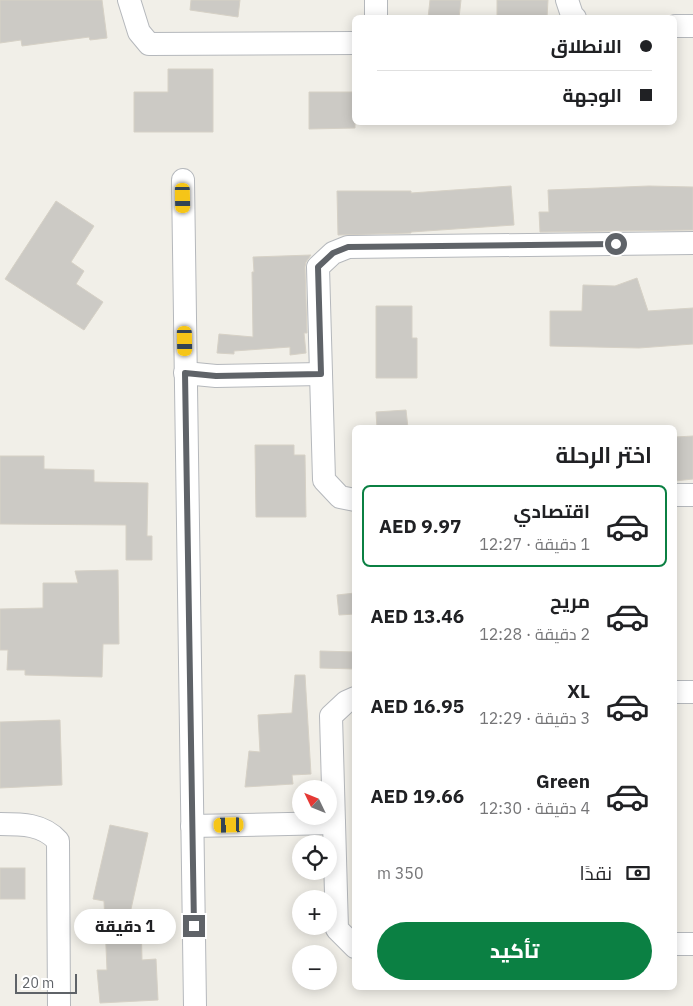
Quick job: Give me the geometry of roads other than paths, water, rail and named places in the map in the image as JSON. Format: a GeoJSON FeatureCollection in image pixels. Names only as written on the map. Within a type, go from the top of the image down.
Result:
{"type":"FeatureCollection","features":[{"type":"Feature","properties":{"kind":"street"},"geometry":{"type":"LineString","coordinates":[[129,0],[139,32],[150,44],[352,43]]}},
{"type":"Feature","properties":{"kind":"street"},"geometry":{"type":"LineString","coordinates":[[376,0],[376,15]]}},
{"type":"Feature","properties":{"kind":"street"},"geometry":{"type":"LineString","coordinates":[[567,0],[574,15]]}},
{"type":"Feature","properties":{"kind":"street"},"geometry":{"type":"LineString","coordinates":[[677,26],[693,26]]}},
{"type":"Feature","properties":{"kind":"street"},"geometry":{"type":"LineString","coordinates":[[183,180],[195,1006]]}},
{"type":"Feature","properties":{"kind":"street"},"geometry":{"type":"LineString","coordinates":[[352,499],[340,497],[324,480],[318,267],[333,253],[348,247],[693,243]]}},
{"type":"Feature","properties":{"kind":"street"},"geometry":{"type":"LineString","coordinates":[[185,373],[216,376],[321,374]]}},
{"type":"Feature","properties":{"kind":"street"},"geometry":{"type":"LineString","coordinates":[[677,495],[693,494]]}},
{"type":"Feature","properties":{"kind":"street"},"geometry":{"type":"LineString","coordinates":[[677,692],[693,692]]}},
{"type":"Feature","properties":{"kind":"street"},"geometry":{"type":"LineString","coordinates":[[333,780],[331,716],[346,702],[352,699]]}},
{"type":"Feature","properties":{"kind":"street"},"geometry":{"type":"LineString","coordinates":[[0,824],[28,824],[42,829],[58,841],[59,1006]]}},
{"type":"Feature","properties":{"kind":"street"},"geometry":{"type":"LineString","coordinates":[[192,826],[292,824]]}},
{"type":"Feature","properties":{"kind":"street"},"geometry":{"type":"LineString","coordinates":[[334,825],[337,929],[352,943]]}},
{"type":"Feature","properties":{"kind":"street"},"geometry":{"type":"LineString","coordinates":[[677,944],[693,944]]}}]}
